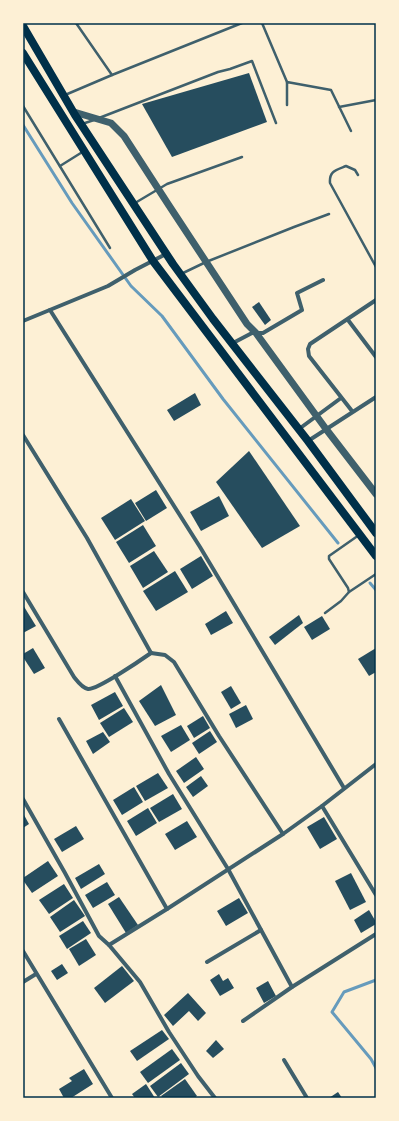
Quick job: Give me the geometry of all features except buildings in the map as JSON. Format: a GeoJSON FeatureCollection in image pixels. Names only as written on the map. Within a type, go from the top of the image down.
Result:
{"type":"FeatureCollection","features":[{"type":"Feature","properties":{"kind":"main road"},"geometry":{"type":"LineString","coordinates":[[23,26],[81,125],[166,254],[213,319],[299,429],[376,532]]}},
{"type":"Feature","properties":{"kind":"main road"},"geometry":{"type":"LineString","coordinates":[[23,52],[152,261],[376,556]]}},
{"type":"Feature","properties":{"kind":"street"},"geometry":{"type":"LineString","coordinates":[[74,112],[111,123],[124,136],[247,324],[256,332],[316,416],[376,494]]}},
{"type":"Feature","properties":{"kind":"street"},"geometry":{"type":"LineString","coordinates":[[23,321],[108,286],[166,254]]}},
{"type":"Feature","properties":{"kind":"street"},"geometry":{"type":"LineString","coordinates":[[233,344],[252,333],[263,332],[302,310],[297,293],[323,280]]}},
{"type":"Feature","properties":{"kind":"street"},"geometry":{"type":"LineString","coordinates":[[352,411],[309,356],[308,349],[310,344],[376,300]]}},
{"type":"Feature","properties":{"kind":"street"},"geometry":{"type":"LineString","coordinates":[[50,310],[200,547],[344,788]]}},
{"type":"Feature","properties":{"kind":"street"},"geometry":{"type":"LineString","coordinates":[[348,320],[376,357]]}},
{"type":"Feature","properties":{"kind":"street"},"geometry":{"type":"LineString","coordinates":[[308,441],[376,396]]}},
{"type":"Feature","properties":{"kind":"street"},"geometry":{"type":"LineString","coordinates":[[299,429],[342,398]]}},
{"type":"Feature","properties":{"kind":"street"},"geometry":{"type":"LineString","coordinates":[[23,435],[87,538],[151,653]]}},
{"type":"Feature","properties":{"kind":"street"},"geometry":{"type":"LineString","coordinates":[[23,592],[74,677],[81,686],[87,689],[92,688],[114,676],[151,653],[165,655],[174,662],[219,736],[283,834]]}},
{"type":"Feature","properties":{"kind":"street"},"geometry":{"type":"LineString","coordinates":[[114,676],[169,774],[228,869],[292,987]]}},
{"type":"Feature","properties":{"kind":"street"},"geometry":{"type":"LineString","coordinates":[[60,719],[167,909]]}},
{"type":"Feature","properties":{"kind":"street"},"geometry":{"type":"LineString","coordinates":[[109,945],[283,834],[376,764]]}},
{"type":"Feature","properties":{"kind":"street"},"geometry":{"type":"LineString","coordinates":[[23,800],[99,936],[109,945],[140,982],[169,1032],[198,1076],[215,1098]]}},
{"type":"Feature","properties":{"kind":"street"},"geometry":{"type":"LineString","coordinates":[[322,806],[376,895]]}},
{"type":"Feature","properties":{"kind":"street"},"geometry":{"type":"LineString","coordinates":[[207,962],[261,930]]}},
{"type":"Feature","properties":{"kind":"street"},"geometry":{"type":"LineString","coordinates":[[243,1021],[292,987],[376,934]]}},
{"type":"Feature","properties":{"kind":"street"},"geometry":{"type":"LineString","coordinates":[[23,951],[112,1098]]}},
{"type":"Feature","properties":{"kind":"street"},"geometry":{"type":"LineString","coordinates":[[23,982],[36,974]]}},
{"type":"Feature","properties":{"kind":"street"},"geometry":{"type":"LineString","coordinates":[[284,1060],[307,1098]]}},
{"type":"Feature","properties":{"kind":"lane"},"geometry":{"type":"LineString","coordinates":[[77,23],[112,75]]}},
{"type":"Feature","properties":{"kind":"lane"},"geometry":{"type":"LineString","coordinates":[[64,95],[242,23]]}},
{"type":"Feature","properties":{"kind":"lane"},"geometry":{"type":"LineString","coordinates":[[262,23],[288,82],[287,105]]}},
{"type":"Feature","properties":{"kind":"lane"},"geometry":{"type":"LineString","coordinates":[[81,125],[218,72],[252,61],[276,123]]}},
{"type":"Feature","properties":{"kind":"lane"},"geometry":{"type":"LineString","coordinates":[[288,82],[331,90],[351,131]]}},
{"type":"Feature","properties":{"kind":"lane"},"geometry":{"type":"LineString","coordinates":[[339,107],[376,100]]}},
{"type":"Feature","properties":{"kind":"lane"},"geometry":{"type":"LineString","coordinates":[[23,106],[110,248]]}},
{"type":"Feature","properties":{"kind":"lane"},"geometry":{"type":"LineString","coordinates":[[60,166],[84,151]]}},
{"type":"Feature","properties":{"kind":"lane"},"geometry":{"type":"LineString","coordinates":[[133,204],[167,184],[242,157]]}},
{"type":"Feature","properties":{"kind":"lane"},"geometry":{"type":"LineString","coordinates":[[358,175],[355,170],[346,166],[333,172],[330,177],[330,183],[376,267]]}},
{"type":"Feature","properties":{"kind":"lane"},"geometry":{"type":"LineString","coordinates":[[181,274],[206,262],[329,214]]}},
{"type":"Feature","properties":{"kind":"lane"},"geometry":{"type":"LineString","coordinates":[[349,592],[348,588],[329,560],[329,556],[360,534]]}},
{"type":"Feature","properties":{"kind":"lane"},"geometry":{"type":"LineString","coordinates":[[325,613],[341,601],[349,592],[376,574]]}},
{"type":"Feature","properties":{"kind":"waterway"},"geometry":{"type":"LineString","coordinates":[[23,125],[72,203],[131,286],[162,316],[223,399],[338,543]]}},
{"type":"Feature","properties":{"kind":"waterway"},"geometry":{"type":"LineString","coordinates":[[370,583],[376,590]]}},
{"type":"Feature","properties":{"kind":"waterway"},"geometry":{"type":"LineString","coordinates":[[376,980],[344,992],[332,1012],[371,1059],[376,1068]]}}]}
